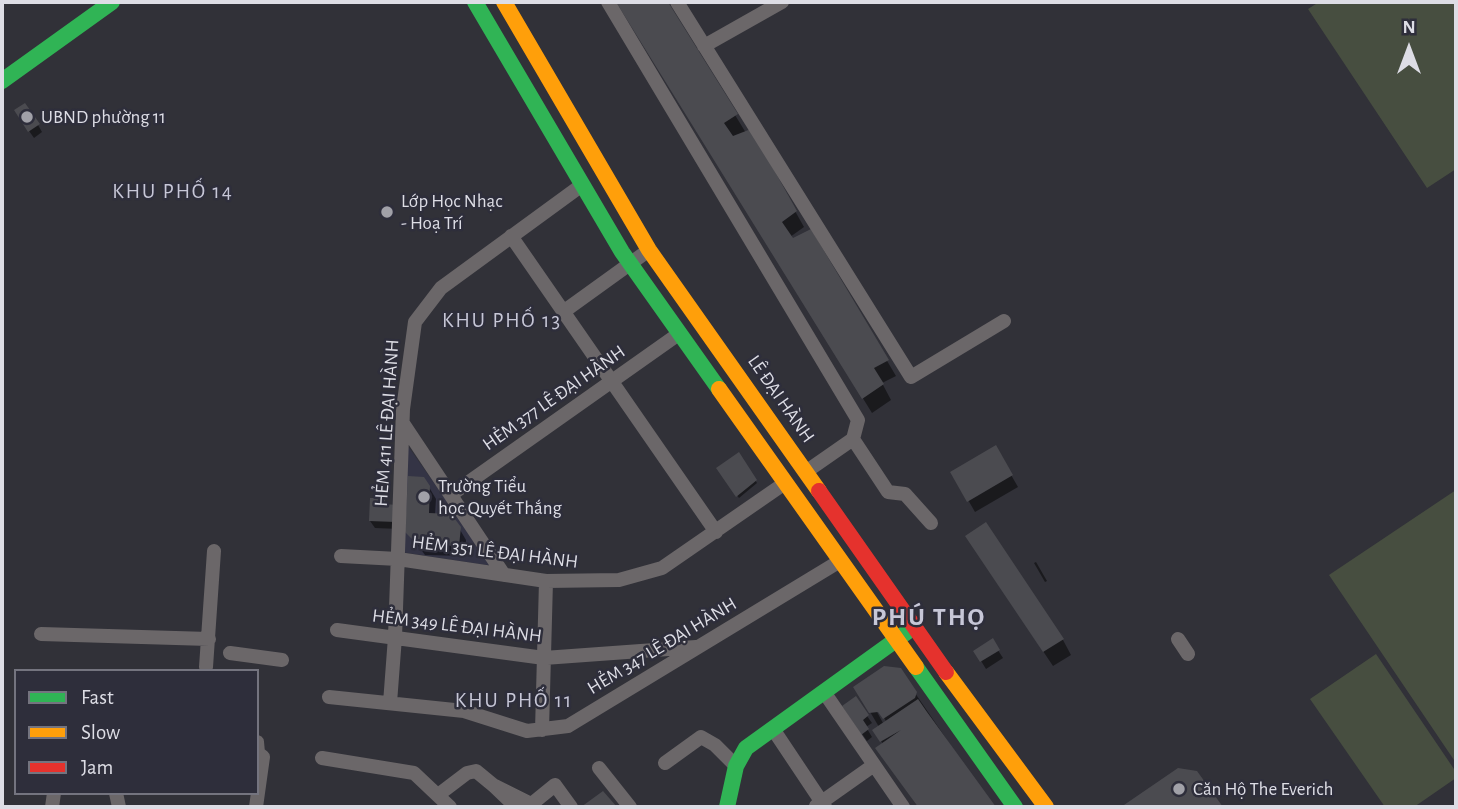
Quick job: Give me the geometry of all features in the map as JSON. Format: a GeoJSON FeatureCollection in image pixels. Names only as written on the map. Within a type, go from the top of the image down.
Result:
{"type":"FeatureCollection","features":[{"type":"Feature","properties":{"kind":"main road"},"geometry":{"type":"LineString","coordinates":[[475,2],[631,264],[1015,807]]}},
{"type":"Feature","properties":{"kind":"main road","name":"LÊ ĐẠI HÀNH"},"geometry":{"type":"LineString","coordinates":[[504,2],[649,250],[807,471],[914,627],[1046,807]]}},
{"type":"Feature","properties":{"kind":"main road"},"geometry":{"type":"LineString","coordinates":[[2,81],[101,5]]}},
{"type":"Feature","properties":{"kind":"main road"},"geometry":{"type":"LineString","coordinates":[[785,484],[807,471]]}},
{"type":"Feature","properties":{"kind":"main road"},"geometry":{"type":"LineString","coordinates":[[727,807],[736,766],[746,748],[914,627]]}},
{"type":"Feature","properties":{"kind":"street"},"geometry":{"type":"LineString","coordinates":[[608,2],[858,420],[853,439],[807,471]]}},
{"type":"Feature","properties":{"kind":"street"},"geometry":{"type":"LineString","coordinates":[[677,2],[911,377],[1004,321]]}},
{"type":"Feature","properties":{"kind":"street"},"geometry":{"type":"LineString","coordinates":[[704,46],[782,2]]}},
{"type":"Feature","properties":{"kind":"street","name":"HẺM 411 LÊ ĐẠI HÀNH"},"geometry":{"type":"LineString","coordinates":[[390,703],[410,342],[420,311],[441,288],[582,185]]}},
{"type":"Feature","properties":{"kind":"street"},"geometry":{"type":"LineString","coordinates":[[511,236],[716,532]]}},
{"type":"Feature","properties":{"kind":"street"},"geometry":{"type":"LineString","coordinates":[[563,312],[649,250]]}},
{"type":"Feature","properties":{"kind":"street","name":"HẺM 377 LÊ ĐẠI HÀNH"},"geometry":{"type":"LineString","coordinates":[[452,494],[680,334]]}},
{"type":"Feature","properties":{"kind":"street"},"geometry":{"type":"LineString","coordinates":[[404,425],[504,575]]}},
{"type":"Feature","properties":{"kind":"street"},"geometry":{"type":"LineString","coordinates":[[853,439],[888,492],[905,495],[931,523]]}},
{"type":"Feature","properties":{"kind":"street","name":"HẺM 351 LÊ ĐẠI HÀNH"},"geometry":{"type":"LineString","coordinates":[[341,556],[398,559],[546,581],[596,582],[640,575],[662,568],[785,484]]}},
{"type":"Feature","properties":{"kind":"street"},"geometry":{"type":"LineString","coordinates":[[206,667],[215,551]]}},
{"type":"Feature","properties":{"kind":"street","name":"HẺM 347 LÊ ĐẠI HÀNH"},"geometry":{"type":"LineString","coordinates":[[329,697],[464,711],[527,732],[568,726],[840,561]]}},
{"type":"Feature","properties":{"kind":"street"},"geometry":{"type":"LineString","coordinates":[[542,730],[546,581]]}},
{"type":"Feature","properties":{"kind":"street","name":"HẺM 349 LÊ ĐẠI HÀNH"},"geometry":{"type":"LineString","coordinates":[[337,630],[544,658],[698,647]]}},
{"type":"Feature","properties":{"kind":"street"},"geometry":{"type":"LineString","coordinates":[[41,634],[209,639]]}},
{"type":"Feature","properties":{"kind":"street"},"geometry":{"type":"LineString","coordinates":[[1178,639],[1188,654]]}},
{"type":"Feature","properties":{"kind":"street"},"geometry":{"type":"LineString","coordinates":[[230,653],[282,660]]}},
{"type":"Feature","properties":{"kind":"street"},"geometry":{"type":"LineString","coordinates":[[824,692],[904,807]]}},
{"type":"Feature","properties":{"kind":"street"},"geometry":{"type":"LineString","coordinates":[[773,729],[821,806],[874,765]]}},
{"type":"Feature","properties":{"kind":"street"},"geometry":{"type":"LineString","coordinates":[[665,763],[701,737],[715,745],[736,766]]}},
{"type":"Feature","properties":{"kind":"street"},"geometry":{"type":"LineString","coordinates":[[259,754],[263,757],[259,786]]}},
{"type":"Feature","properties":{"kind":"street"},"geometry":{"type":"LineString","coordinates":[[322,758],[414,773],[446,804],[467,773],[476,771],[525,806],[555,785],[571,807]]}},
{"type":"Feature","properties":{"kind":"street"},"geometry":{"type":"LineString","coordinates":[[598,768],[630,807]]}},
{"type":"Feature","properties":{"kind":"shaded area","name":"Trường Tiểu học Quyết Thắng"},"geometry":{"type":"Polygon","coordinates":[[[405,442],[493,566],[401,552],[405,442]]]}},
{"type":"Feature","properties":{"kind":"green space"},"geometry":{"type":"Polygon","coordinates":[[[1319,2],[1456,2],[1456,169],[1427,188],[1308,9],[1319,2]]]}},
{"type":"Feature","properties":{"kind":"green space"},"geometry":{"type":"Polygon","coordinates":[[[1456,490],[1456,763],[1329,575],[1456,490]]]}},
{"type":"Feature","properties":{"kind":"green space"},"geometry":{"type":"Polygon","coordinates":[[[1376,654],[1456,772],[1456,778],[1414,807],[1385,807],[1310,699],[1376,654]]]}},
{"type":"Feature","properties":{"kind":"building"},"geometry":{"type":"Polygon","coordinates":[[[616,2],[668,2],[738,114],[724,123],[733,136],[751,129],[797,211],[782,222],[793,238],[811,229],[889,360],[874,368],[884,384],[862,399],[616,2]]]}},
{"type":"Feature","properties":{"kind":"building","name":"UBND phường 11"},"geometry":{"type":"Polygon","coordinates":[[[25,103],[40,124],[28,132],[14,110],[25,103]]]}},
{"type":"Feature","properties":{"kind":"building"},"geometry":{"type":"Polygon","coordinates":[[[996,445],[1013,475],[967,502],[950,472],[996,445]]]}},
{"type":"Feature","properties":{"kind":"building"},"geometry":{"type":"Polygon","coordinates":[[[739,452],[757,480],[736,497],[716,468],[739,452]]]}},
{"type":"Feature","properties":{"kind":"building"},"geometry":{"type":"Polygon","coordinates":[[[408,476],[424,477],[430,486],[429,513],[451,514],[461,527],[459,546],[417,544],[405,532],[408,476]]]}},
{"type":"Feature","properties":{"kind":"building"},"geometry":{"type":"Polygon","coordinates":[[[370,498],[385,498],[385,504],[397,505],[396,522],[369,521],[370,498]]]}},
{"type":"Feature","properties":{"kind":"building"},"geometry":{"type":"Polygon","coordinates":[[[986,522],[1064,639],[1043,652],[965,536],[986,522]]]}},
{"type":"Feature","properties":{"kind":"building"},"geometry":{"type":"Polygon","coordinates":[[[993,638],[1000,650],[980,662],[973,651],[993,638]]]}},
{"type":"Feature","properties":{"kind":"building"},"geometry":{"type":"Polygon","coordinates":[[[884,666],[901,668],[917,692],[915,698],[883,719],[878,712],[869,713],[853,687],[884,666]]]}},
{"type":"Feature","properties":{"kind":"building"},"geometry":{"type":"Polygon","coordinates":[[[856,696],[869,715],[863,720],[869,729],[861,735],[842,706],[856,696]]]}},
{"type":"Feature","properties":{"kind":"building"},"geometry":{"type":"Polygon","coordinates":[[[918,699],[996,807],[918,807],[875,748],[901,730],[880,742],[872,730],[918,699]]]}},
{"type":"Feature","properties":{"kind":"building","name":"Căn Hộ The Everich"},"geometry":{"type":"Polygon","coordinates":[[[1178,768],[1197,771],[1223,807],[1121,807],[1178,768]]]}},
{"type":"Feature","properties":{"kind":"building"},"geometry":{"type":"Polygon","coordinates":[[[603,791],[617,807],[581,807],[603,791]]]}},
{"type":"Feature","properties":{"kind":"traffic: fast"},"geometry":{"type":"LineString","coordinates":[[2,81],[112,2]]}},
{"type":"Feature","properties":{"kind":"traffic: fast"},"geometry":{"type":"LineString","coordinates":[[475,2],[622,252],[719,389]]}},
{"type":"Feature","properties":{"kind":"traffic: fast"},"geometry":{"type":"LineString","coordinates":[[727,807],[736,766],[746,748],[907,632]]}},
{"type":"Feature","properties":{"kind":"traffic: fast"},"geometry":{"type":"LineString","coordinates":[[916,667],[1015,807]]}},
{"type":"Feature","properties":{"kind":"traffic: slow"},"geometry":{"type":"LineString","coordinates":[[504,2],[649,250],[819,491]]}},
{"type":"Feature","properties":{"kind":"traffic: slow"},"geometry":{"type":"LineString","coordinates":[[719,389],[916,667]]}},
{"type":"Feature","properties":{"kind":"traffic: slow"},"geometry":{"type":"LineString","coordinates":[[946,672],[1046,807]]}},
{"type":"Feature","properties":{"kind":"traffic: jam"},"geometry":{"type":"LineString","coordinates":[[819,491],[946,672]]}},
{"type":"Feature","properties":{"kind":"place","name":"UBND phường 11"},"geometry":{"type":"Point","coordinates":[27,117]}},
{"type":"Feature","properties":{"kind":"place","name":"Lớp Học Nhạc - Hoạ Trí"},"geometry":{"type":"Point","coordinates":[387,212]}},
{"type":"Feature","properties":{"kind":"place","name":"Trường Tiểu học Quyết Thắng"},"geometry":{"type":"Point","coordinates":[424,497]}},
{"type":"Feature","properties":{"kind":"place","name":"Căn Hộ The Everich"},"geometry":{"type":"Point","coordinates":[1179,789]}},
{"type":"Feature","properties":{"kind":"district","name":"KHU PHỐ 14"},"geometry":{"type":"Point","coordinates":[173,192]}},
{"type":"Feature","properties":{"kind":"district","name":"KHU PHỐ 13"},"geometry":{"type":"Point","coordinates":[502,321]}},
{"type":"Feature","properties":{"kind":"district","name":"PHÚ THỌ"},"geometry":{"type":"Point","coordinates":[929,617]}},
{"type":"Feature","properties":{"kind":"district","name":"KHU PHỐ 11"},"geometry":{"type":"Point","coordinates":[514,701]}}]}
